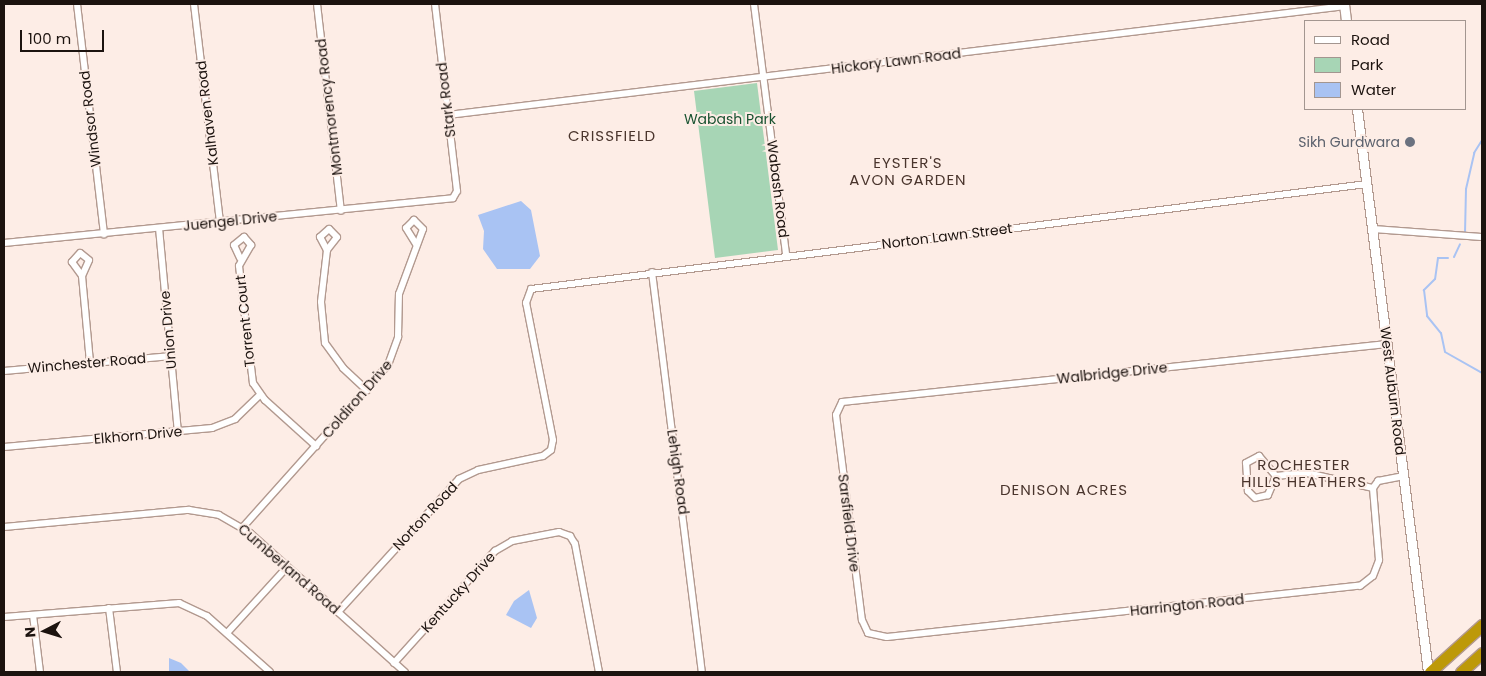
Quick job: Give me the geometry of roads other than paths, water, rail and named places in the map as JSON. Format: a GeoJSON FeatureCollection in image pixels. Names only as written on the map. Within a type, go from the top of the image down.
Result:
{"type":"FeatureCollection","features":[{"type":"Feature","properties":{"kind":"highway"},"geometry":{"type":"LineString","coordinates":[[1429,672],[1482,625]]}},
{"type":"Feature","properties":{"kind":"highway"},"geometry":{"type":"LineString","coordinates":[[1461,672],[1482,653]]}},
{"type":"Feature","properties":{"kind":"main road"},"geometry":{"type":"LineString","coordinates":[[1344,5],[1346,20]]}},
{"type":"Feature","properties":{"kind":"main road","name":"West Auburn Road"},"geometry":{"type":"LineString","coordinates":[[1358,110],[1429,672]]}},
{"type":"Feature","properties":{"kind":"street","name":"Windsor Road"},"geometry":{"type":"LineString","coordinates":[[76,4],[104,234]]}},
{"type":"Feature","properties":{"kind":"street","name":"Kalhaven Road"},"geometry":{"type":"LineString","coordinates":[[194,4],[220,222]]}},
{"type":"Feature","properties":{"kind":"street","name":"Montmorency Road"},"geometry":{"type":"LineString","coordinates":[[317,4],[341,210]]}},
{"type":"Feature","properties":{"kind":"street","name":"Stark Road"},"geometry":{"type":"LineString","coordinates":[[435,4],[455,196]]}},
{"type":"Feature","properties":{"kind":"street","name":"Wabash Road"},"geometry":{"type":"LineString","coordinates":[[754,4],[786,255]]}},
{"type":"Feature","properties":{"kind":"street","name":"Hickory Lawn Road"},"geometry":{"type":"LineString","coordinates":[[448,115],[1344,5]]}},
{"type":"Feature","properties":{"kind":"street","name":"Norton Lawn Street"},"geometry":{"type":"LineString","coordinates":[[528,292],[535,287],[1367,184]]}},
{"type":"Feature","properties":{"kind":"street","name":"Juengel Drive"},"geometry":{"type":"LineString","coordinates":[[4,243],[341,210],[455,196]]}},
{"type":"Feature","properties":{"kind":"street","name":"Union Drive"},"geometry":{"type":"LineString","coordinates":[[159,228],[178,432]]}},
{"type":"Feature","properties":{"kind":"street"},"geometry":{"type":"LineString","coordinates":[[1373,229],[1482,237]]}},
{"type":"Feature","properties":{"kind":"street","name":"Coldiron Drive"},"geometry":{"type":"LineString","coordinates":[[243,527],[367,390],[396,350],[399,294],[416,244]]}},
{"type":"Feature","properties":{"kind":"street"},"geometry":{"type":"LineString","coordinates":[[327,250],[321,302],[325,343],[343,368],[367,390]]}},
{"type":"Feature","properties":{"kind":"street","name":"Torrent Court"},"geometry":{"type":"LineString","coordinates":[[240,258],[248,367],[260,395],[316,446]]}},
{"type":"Feature","properties":{"kind":"street","name":"Lehigh Road"},"geometry":{"type":"LineString","coordinates":[[652,272],[702,672]]}},
{"type":"Feature","properties":{"kind":"street"},"geometry":{"type":"LineString","coordinates":[[82,276],[90,363]]}},
{"type":"Feature","properties":{"kind":"street","name":"Norton Road"},"geometry":{"type":"LineString","coordinates":[[338,612],[455,482],[473,471],[543,456],[551,450],[553,440],[526,303],[528,292]]}},
{"type":"Feature","properties":{"kind":"street","name":"Walbridge Drive"},"geometry":{"type":"LineString","coordinates":[[837,406],[846,401],[1387,344]]}},
{"type":"Feature","properties":{"kind":"street","name":"Winchester Road"},"geometry":{"type":"LineString","coordinates":[[4,371],[171,356]]}},
{"type":"Feature","properties":{"kind":"street","name":"Elkhorn Drive"},"geometry":{"type":"LineString","coordinates":[[4,447],[178,432],[230,422],[260,395]]}},
{"type":"Feature","properties":{"kind":"street","name":"Sarsfield Drive"},"geometry":{"type":"LineString","coordinates":[[837,406],[860,612],[865,630],[873,636]]}},
{"type":"Feature","properties":{"kind":"street"},"geometry":{"type":"LineString","coordinates":[[1262,458],[1276,476],[1268,495],[1255,498],[1248,491],[1246,463],[1262,458]]}},
{"type":"Feature","properties":{"kind":"street"},"geometry":{"type":"LineString","coordinates":[[1276,476],[1307,473],[1373,488],[1378,481],[1403,476]]}},
{"type":"Feature","properties":{"kind":"street","name":"Harrington Road"},"geometry":{"type":"LineString","coordinates":[[873,636],[1360,586],[1373,576],[1379,560],[1373,488]]}},
{"type":"Feature","properties":{"kind":"street","name":"Cumberland Road"},"geometry":{"type":"LineString","coordinates":[[4,527],[189,510],[219,515],[243,527],[405,672]]}},
{"type":"Feature","properties":{"kind":"street","name":"Kentucky Drive"},"geometry":{"type":"LineString","coordinates":[[394,663],[495,551],[512,542],[559,532],[570,536],[575,544],[600,672]]}},
{"type":"Feature","properties":{"kind":"street"},"geometry":{"type":"LineString","coordinates":[[227,634],[287,567]]}},
{"type":"Feature","properties":{"kind":"street"},"geometry":{"type":"LineString","coordinates":[[4,617],[179,603],[202,612],[270,672]]}},
{"type":"Feature","properties":{"kind":"street"},"geometry":{"type":"LineString","coordinates":[[109,608],[117,672]]}},
{"type":"Feature","properties":{"kind":"street"},"geometry":{"type":"LineString","coordinates":[[33,614],[40,672]]}},
{"type":"Feature","properties":{"kind":"water"},"geometry":{"type":"Polygon","coordinates":[[[521,201],[531,210],[540,256],[530,269],[497,269],[483,249],[484,231],[478,215],[521,201]]]}},
{"type":"Feature","properties":{"kind":"water"},"geometry":{"type":"Polygon","coordinates":[[[529,590],[537,618],[531,628],[506,615],[514,601],[529,590]]]}},
{"type":"Feature","properties":{"kind":"water"},"geometry":{"type":"Polygon","coordinates":[[[169,658],[181,663],[190,672],[169,672],[169,658]]]}},
{"type":"Feature","properties":{"kind":"waterway"},"geometry":{"type":"LineString","coordinates":[[1465,233],[1466,189],[1474,153],[1482,140]]}},
{"type":"Feature","properties":{"kind":"waterway"},"geometry":{"type":"LineString","coordinates":[[1454,257],[1460,244]]}},
{"type":"Feature","properties":{"kind":"waterway"},"geometry":{"type":"LineString","coordinates":[[1448,258],[1438,258],[1435,279],[1424,290],[1427,316],[1441,333],[1445,352],[1482,373]]}},
{"type":"Feature","properties":{"kind":"place","name":"Sikh Gurdwara"},"geometry":{"type":"Point","coordinates":[1410,142]}},
{"type":"Feature","properties":{"kind":"district","name":"CRISSFIELD"},"geometry":{"type":"Point","coordinates":[612,136]}},
{"type":"Feature","properties":{"kind":"district","name":"EYSTER'S AVON GARDEN"},"geometry":{"type":"Point","coordinates":[908,170]}},
{"type":"Feature","properties":{"kind":"district","name":"ROCHESTER HILLS HEATHERS"},"geometry":{"type":"Point","coordinates":[1304,472]}},
{"type":"Feature","properties":{"kind":"district","name":"DENISON ACRES"},"geometry":{"type":"Point","coordinates":[1064,490]}},
{"type":"Feature","properties":{"kind":"park label","name":"Wabash Park"},"geometry":{"type":"Point","coordinates":[730,119]}}]}
